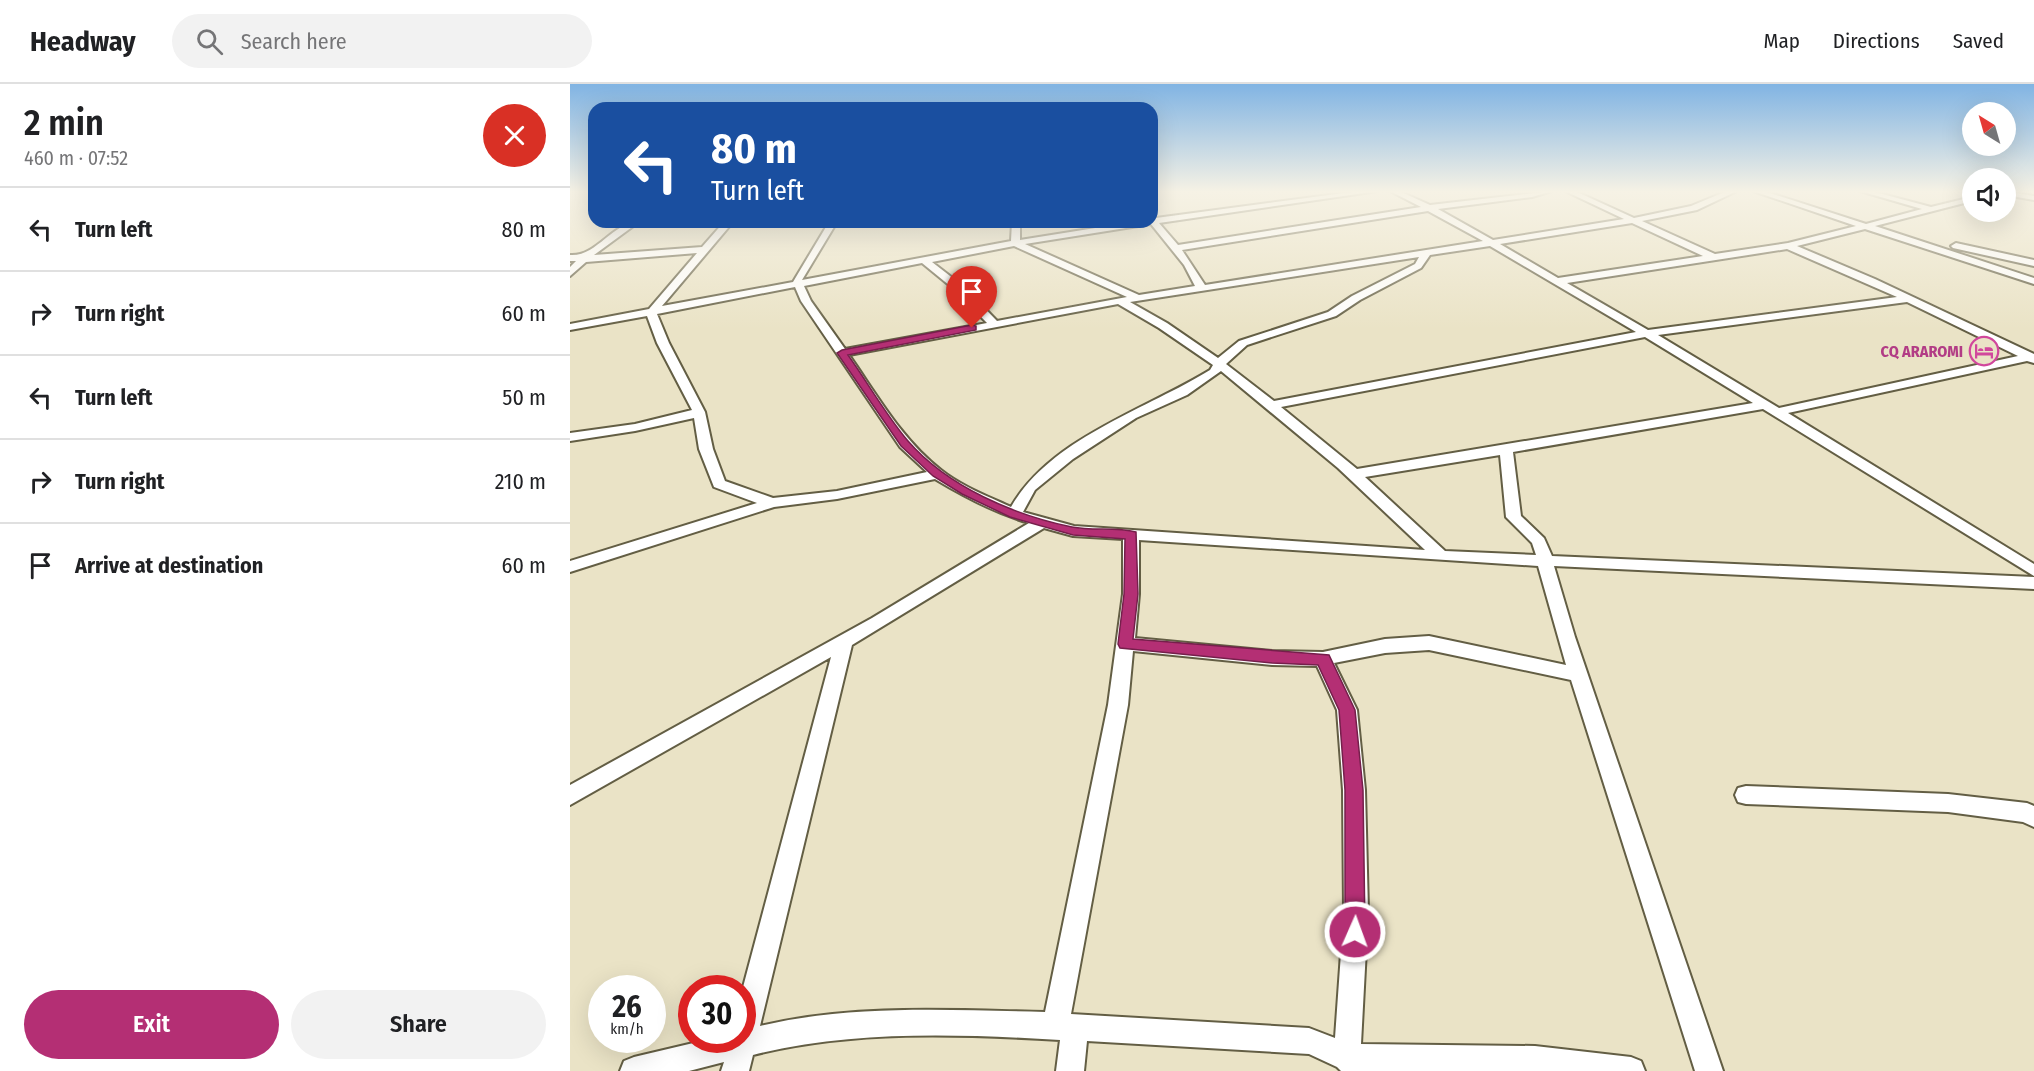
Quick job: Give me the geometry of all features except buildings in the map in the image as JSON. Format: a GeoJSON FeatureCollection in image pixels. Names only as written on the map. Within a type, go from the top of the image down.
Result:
{"type":"FeatureCollection","features":[{"type":"Feature","properties":{"kind":"street"},"geometry":{"type":"LineString","coordinates":[[570,273],[583,259],[614,237]]}},
{"type":"Feature","properties":{"kind":"street"},"geometry":{"type":"LineString","coordinates":[[651,313],[716,237]]}},
{"type":"Feature","properties":{"kind":"street"},"geometry":{"type":"LineString","coordinates":[[824,237],[797,280],[798,284],[806,301],[904,444],[937,474],[967,492],[1014,514],[1073,531],[1441,555],[2034,583]]}},
{"type":"Feature","properties":{"kind":"street"},"geometry":{"type":"LineString","coordinates":[[1015,237],[1015,243]]}},
{"type":"Feature","properties":{"kind":"street"},"geometry":{"type":"LineString","coordinates":[[570,327],[1052,237]]}},
{"type":"Feature","properties":{"kind":"street"},"geometry":{"type":"LineString","coordinates":[[1166,237],[1192,269],[1202,289]]}},
{"type":"Feature","properties":{"kind":"street"},"geometry":{"type":"LineString","coordinates":[[1176,248],[1248,237]]}},
{"type":"Feature","properties":{"kind":"street"},"geometry":{"type":"LineString","coordinates":[[1479,237],[1771,408],[2034,571]]}},
{"type":"Feature","properties":{"kind":"street"},"geometry":{"type":"LineString","coordinates":[[842,353],[1120,301],[1526,237]]}},
{"type":"Feature","properties":{"kind":"street"},"geometry":{"type":"LineString","coordinates":[[1669,237],[1715,258]]}},
{"type":"Feature","properties":{"kind":"street"},"geometry":{"type":"LineString","coordinates":[[1557,281],[1788,246],[1824,237]]}},
{"type":"Feature","properties":{"kind":"street"},"geometry":{"type":"LineString","coordinates":[[1900,237],[2034,281]]}},
{"type":"Feature","properties":{"kind":"street"},"geometry":{"type":"LineString","coordinates":[[1910,237],[2034,263]]}},
{"type":"Feature","properties":{"kind":"street"},"geometry":{"type":"LineString","coordinates":[[1015,243],[1139,298]]}},
{"type":"Feature","properties":{"kind":"street"},"geometry":{"type":"LineString","coordinates":[[1788,246],[1872,281],[2033,358]]}},
{"type":"Feature","properties":{"kind":"street"},"geometry":{"type":"LineString","coordinates":[[570,258],[705,250]]}},
{"type":"Feature","properties":{"kind":"street"},"geometry":{"type":"LineString","coordinates":[[1014,514],[1029,488],[1068,456],[1131,415],[1183,392],[1215,372],[1220,363],[1243,343],[1332,314],[1365,292],[1418,266],[1427,252]]}},
{"type":"Feature","properties":{"kind":"street"},"geometry":{"type":"LineString","coordinates":[[924,260],[959,288],[994,324]]}},
{"type":"Feature","properties":{"kind":"street"},"geometry":{"type":"LineString","coordinates":[[1271,405],[1644,334],[1907,299]]}},
{"type":"Feature","properties":{"kind":"street"},"geometry":{"type":"LineString","coordinates":[[1120,301],[1179,335],[1220,363],[1355,474],[1441,555]]}},
{"type":"Feature","properties":{"kind":"street"},"geometry":{"type":"LineString","coordinates":[[651,313],[663,342],[699,412],[706,449],[719,484],[772,503]]}},
{"type":"Feature","properties":{"kind":"street"},"geometry":{"type":"LineString","coordinates":[[1355,474],[1771,408],[2033,358]]}},
{"type":"Feature","properties":{"kind":"street"},"geometry":{"type":"LineString","coordinates":[[570,437],[628,430],[699,412]]}},
{"type":"Feature","properties":{"kind":"street"},"geometry":{"type":"LineString","coordinates":[[1506,449],[1514,517],[1537,538],[1544,549],[1544,560],[1579,675],[1709,1071]]}},
{"type":"Feature","properties":{"kind":"street"},"geometry":{"type":"LineString","coordinates":[[570,567],[772,503],[837,495],[937,474]]}},
{"type":"Feature","properties":{"kind":"street"},"geometry":{"type":"LineString","coordinates":[[570,796],[844,641],[1042,522]]}},
{"type":"Feature","properties":{"kind":"street"},"geometry":{"type":"LineString","coordinates":[[1070,1071],[1065,1027],[1118,705],[1131,594],[1131,535]]}},
{"type":"Feature","properties":{"kind":"street"},"geometry":{"type":"LineString","coordinates":[[756,992],[844,641]]}},
{"type":"Feature","properties":{"kind":"street"},"geometry":{"type":"LineString","coordinates":[[1125,644],[1272,658],[1323,659],[1385,646],[1429,643],[1579,675]]}},
{"type":"Feature","properties":{"kind":"street"},"geometry":{"type":"LineString","coordinates":[[1323,659],[1347,710],[1354,790],[1356,912],[1353,1064]]}},
{"type":"Feature","properties":{"kind":"street"},"geometry":{"type":"LineString","coordinates":[[1746,795],[1948,803],[2026,813],[2034,817]]}},
{"type":"Feature","properties":{"kind":"street"},"geometry":{"type":"LineString","coordinates":[[756,1041],[795,1031],[923,1022],[1065,1027],[1309,1041],[1353,1064],[1535,1060],[1631,1071]]}},
{"type":"Feature","properties":{"kind":"street"},"geometry":{"type":"LineString","coordinates":[[634,1071],[707,1053]]}},
{"type":"Feature","properties":{"kind":"street"},"geometry":{"type":"LineString","coordinates":[[735,1071],[740,1053]]}},
{"type":"Feature","properties":{"kind":"place","name":"CQ ARAROMI"},"geometry":{"type":"Point","coordinates":[1984,351]}},
{"type":"Feature","properties":{"kind":"route"},"geometry":{"type":"LineString","coordinates":[[972,328],[842,353],[904,444],[937,474],[967,492],[1014,514],[1073,531],[1131,535],[1131,594],[1125,644],[1272,658],[1323,659],[1347,710],[1354,790],[1355,932]]}}]}
